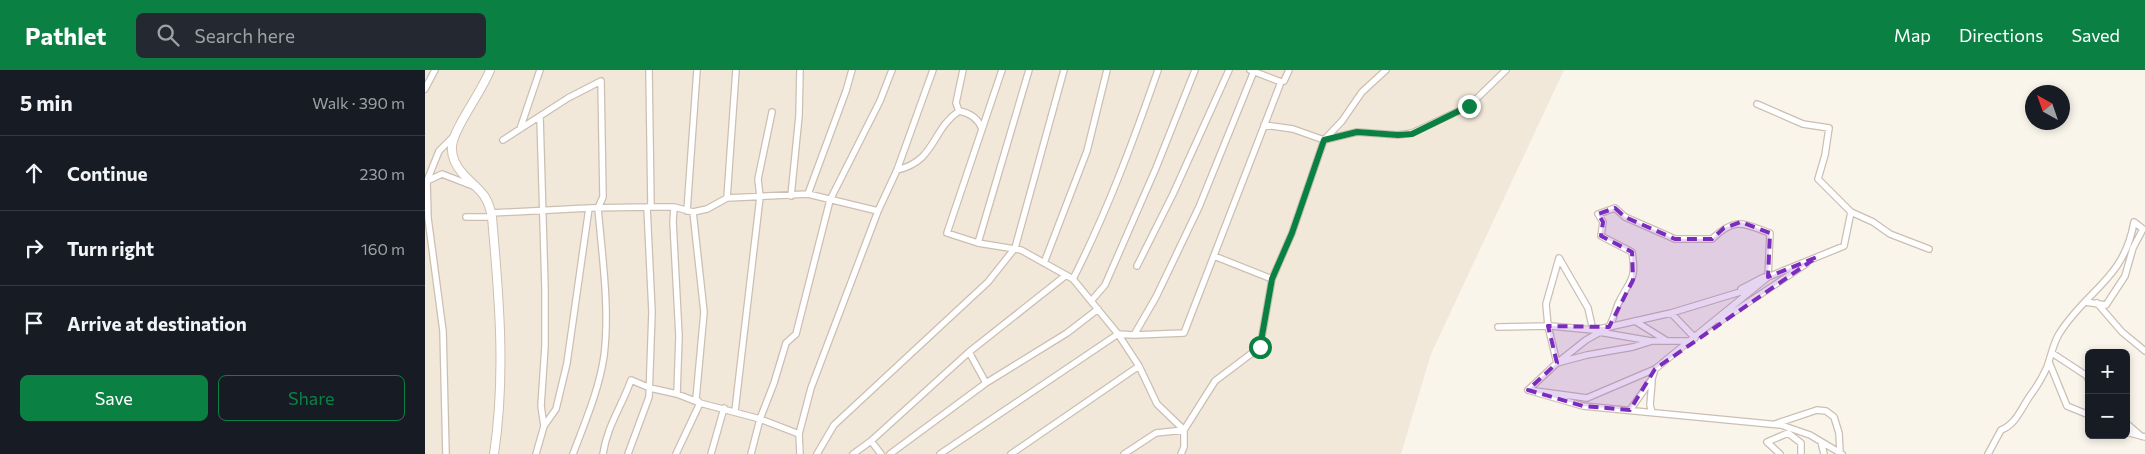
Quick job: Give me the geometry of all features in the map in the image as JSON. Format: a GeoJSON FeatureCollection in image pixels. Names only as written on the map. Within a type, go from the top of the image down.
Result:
{"type":"FeatureCollection","features":[{"type":"Feature","properties":{"kind":"street"},"geometry":{"type":"LineString","coordinates":[[425,89],[435,70]]}},
{"type":"Feature","properties":{"kind":"street"},"geometry":{"type":"LineString","coordinates":[[446,454],[443,331],[428,218],[426,181],[439,151],[455,134],[485,85],[491,70]]}},
{"type":"Feature","properties":{"kind":"street"},"geometry":{"type":"LineString","coordinates":[[520,129],[540,70]]}},
{"type":"Feature","properties":{"kind":"street"},"geometry":{"type":"LineString","coordinates":[[628,454],[649,397],[650,388],[652,312],[649,207],[649,70]]}},
{"type":"Feature","properties":{"kind":"street"},"geometry":{"type":"LineString","coordinates":[[697,70],[690,211],[704,312],[696,399],[700,402]]}},
{"type":"Feature","properties":{"kind":"street"},"geometry":{"type":"LineString","coordinates":[[727,198],[736,70]]}},
{"type":"Feature","properties":{"kind":"street"},"geometry":{"type":"LineString","coordinates":[[791,196],[799,116],[800,70]]}},
{"type":"Feature","properties":{"kind":"street"},"geometry":{"type":"LineString","coordinates":[[808,194],[847,91],[852,70]]}},
{"type":"Feature","properties":{"kind":"street"},"geometry":{"type":"LineString","coordinates":[[751,454],[760,419],[774,383],[786,343],[796,334],[830,200],[880,101],[891,70]]}},
{"type":"Feature","properties":{"kind":"street"},"geometry":{"type":"LineString","coordinates":[[800,454],[799,434],[811,388],[878,211],[897,170],[933,70]]}},
{"type":"Feature","properties":{"kind":"street"},"geometry":{"type":"LineString","coordinates":[[959,111],[956,103],[963,70]]}},
{"type":"Feature","properties":{"kind":"street"},"geometry":{"type":"LineString","coordinates":[[1002,70],[947,233],[978,243],[1021,250],[1073,279],[1118,334],[1139,366],[1157,404],[1184,430]]}},
{"type":"Feature","properties":{"kind":"street"},"geometry":{"type":"LineString","coordinates":[[978,243],[1029,70]]}},
{"type":"Feature","properties":{"kind":"street"},"geometry":{"type":"LineString","coordinates":[[817,454],[834,425],[988,282],[1015,248],[1064,70]]}},
{"type":"Feature","properties":{"kind":"street"},"geometry":{"type":"LineString","coordinates":[[1044,263],[1087,151],[1107,70]]}},
{"type":"Feature","properties":{"kind":"street"},"geometry":{"type":"LineString","coordinates":[[1073,279],[1107,207],[1158,70]]}},
{"type":"Feature","properties":{"kind":"street"},"geometry":{"type":"LineString","coordinates":[[1091,300],[1105,285],[1156,168],[1195,70]]}},
{"type":"Feature","properties":{"kind":"street"},"geometry":{"type":"LineString","coordinates":[[1137,266],[1173,194],[1229,70]]}},
{"type":"Feature","properties":{"kind":"street"},"geometry":{"type":"LineString","coordinates":[[941,454],[1118,334],[1184,333],[1281,82],[1284,81],[1289,70]]}},
{"type":"Feature","properties":{"kind":"street"},"geometry":{"type":"LineString","coordinates":[[1181,454],[1184,447],[1184,430],[1215,381],[1260,347],[1272,279],[1292,233],[1324,140],[1341,121],[1362,92],[1386,70]]}},
{"type":"Feature","properties":{"kind":"street"},"geometry":{"type":"LineString","coordinates":[[1265,125],[1293,129],[1324,140],[1357,132],[1398,135],[1412,134],[1469,106],[1506,70]]}},
{"type":"Feature","properties":{"kind":"street"},"geometry":{"type":"LineString","coordinates":[[1134,335],[1156,297],[1199,206],[1252,71],[1281,82]]}},
{"type":"Feature","properties":{"kind":"street"},"geometry":{"type":"LineString","coordinates":[[503,140],[568,98],[601,81],[603,198],[598,208],[605,305],[604,356],[597,389],[573,454]]}},
{"type":"Feature","properties":{"kind":"street"},"geometry":{"type":"LineString","coordinates":[[1757,104],[1803,124],[1829,128],[1818,179],[1851,212],[1873,222],[1890,234],[1929,249]]}},
{"type":"Feature","properties":{"kind":"street"},"geometry":{"type":"LineString","coordinates":[[897,170],[911,167],[923,158],[948,120],[959,111],[968,112],[977,119],[982,129]]}},
{"type":"Feature","properties":{"kind":"street"},"geometry":{"type":"LineString","coordinates":[[735,411],[759,197],[758,179],[772,112]]}},
{"type":"Feature","properties":{"kind":"street"},"geometry":{"type":"LineString","coordinates":[[540,117],[545,346],[541,406],[544,426]]}},
{"type":"Feature","properties":{"kind":"street"},"geometry":{"type":"LineString","coordinates":[[455,134],[452,146],[453,156],[458,168],[480,189],[488,200],[491,215],[501,346],[499,422],[494,454]]}},
{"type":"Feature","properties":{"kind":"street"},"geometry":{"type":"LineString","coordinates":[[426,181],[442,174],[480,189]]}},
{"type":"Feature","properties":{"kind":"street"},"geometry":{"type":"LineString","coordinates":[[466,217],[589,208],[674,207],[690,211],[707,209],[727,198],[808,194],[878,211]]}},
{"type":"Feature","properties":{"kind":"street"},"geometry":{"type":"LineString","coordinates":[[674,207],[673,222],[679,336],[677,394]]}},
{"type":"Feature","properties":{"kind":"street"},"geometry":{"type":"LineString","coordinates":[[536,454],[544,426],[556,409],[567,364],[589,208]]}},
{"type":"Feature","properties":{"kind":"street"},"geometry":{"type":"LineString","coordinates":[[1528,390],[1570,351],[1609,327],[1619,304],[1633,280],[1635,266],[1633,252],[1601,236],[1603,222],[1598,214],[1615,208],[1625,218],[1675,239],[1712,239],[1724,228],[1741,222],[1770,233],[1768,276],[1654,372],[1630,410]]}},
{"type":"Feature","properties":{"kind":"street"},"geometry":{"type":"LineString","coordinates":[[1730,295],[1768,276],[1845,246],[1851,212]]}},
{"type":"Feature","properties":{"kind":"street"},"geometry":{"type":"LineString","coordinates":[[1988,454],[2001,430],[2009,427],[2040,382],[2058,336],[2085,302],[2118,266],[2131,241],[2134,222],[2140,225],[2143,229],[2133,248],[2125,276],[2106,305],[2097,302],[2085,302]]}},
{"type":"Feature","properties":{"kind":"street"},"geometry":{"type":"LineString","coordinates":[[1214,256],[1272,279]]}},
{"type":"Feature","properties":{"kind":"street"},"geometry":{"type":"LineString","coordinates":[[1599,332],[1652,341],[1689,341],[1817,257]]}},
{"type":"Feature","properties":{"kind":"street"},"geometry":{"type":"LineString","coordinates":[[1557,363],[1548,326],[1546,304],[1559,258],[1588,308],[1592,326]]}},
{"type":"Feature","properties":{"kind":"street"},"geometry":{"type":"LineString","coordinates":[[853,454],[871,441],[969,352],[1065,276]]}},
{"type":"Feature","properties":{"kind":"street"},"geometry":{"type":"LineString","coordinates":[[1498,327],[1548,326],[1593,330],[1671,313],[1754,288]]}},
{"type":"Feature","properties":{"kind":"street"},"geometry":{"type":"LineString","coordinates":[[2097,302],[2122,332],[2145,351]]}},
{"type":"Feature","properties":{"kind":"street"},"geometry":{"type":"LineString","coordinates":[[890,454],[986,383],[1067,333],[1098,309]]}},
{"type":"Feature","properties":{"kind":"street"},"geometry":{"type":"LineString","coordinates":[[1671,313],[1696,337]]}},
{"type":"Feature","properties":{"kind":"street"},"geometry":{"type":"LineString","coordinates":[[1635,321],[1667,341]]}},
{"type":"Feature","properties":{"kind":"street"},"geometry":{"type":"LineString","coordinates":[[1557,363],[1587,355],[1633,347],[1652,341]]}},
{"type":"Feature","properties":{"kind":"street"},"geometry":{"type":"LineString","coordinates":[[2136,344],[2145,343]]}},
{"type":"Feature","properties":{"kind":"street"},"geometry":{"type":"LineString","coordinates":[[969,352],[986,383]]}},
{"type":"Feature","properties":{"kind":"street"},"geometry":{"type":"LineString","coordinates":[[2052,353],[2085,375]]}},
{"type":"Feature","properties":{"kind":"street"},"geometry":{"type":"LineString","coordinates":[[2049,362],[2067,406],[2085,413]]}},
{"type":"Feature","properties":{"kind":"street"},"geometry":{"type":"LineString","coordinates":[[1011,454],[1139,366]]}},
{"type":"Feature","properties":{"kind":"street"},"geometry":{"type":"LineString","coordinates":[[1528,390],[1587,398],[1654,372]]}},
{"type":"Feature","properties":{"kind":"street"},"geometry":{"type":"LineString","coordinates":[[1652,412],[1649,405],[1654,372]]}},
{"type":"Feature","properties":{"kind":"street"},"geometry":{"type":"LineString","coordinates":[[603,454],[605,439],[610,425],[626,396],[631,380],[650,388],[677,394],[760,419],[799,434]]}},
{"type":"Feature","properties":{"kind":"street"},"geometry":{"type":"LineString","coordinates":[[1528,390],[1583,406],[1775,424],[1810,435],[1841,454]]}},
{"type":"Feature","properties":{"kind":"street"},"geometry":{"type":"LineString","coordinates":[[676,454],[700,402]]}},
{"type":"Feature","properties":{"kind":"street"},"geometry":{"type":"LineString","coordinates":[[711,454],[724,408]]}},
{"type":"Feature","properties":{"kind":"street"},"geometry":{"type":"LineString","coordinates":[[1775,424],[1817,410],[1826,411],[1834,417],[1839,432],[1841,454]]}},
{"type":"Feature","properties":{"kind":"street"},"geometry":{"type":"LineString","coordinates":[[2130,426],[2143,437]]}},
{"type":"Feature","properties":{"kind":"street"},"geometry":{"type":"LineString","coordinates":[[1124,454],[1156,432],[1184,430]]}},
{"type":"Feature","properties":{"kind":"street"},"geometry":{"type":"LineString","coordinates":[[1780,454],[1767,442],[1788,433],[1801,443],[1801,454]]}},
{"type":"Feature","properties":{"kind":"street"},"geometry":{"type":"LineString","coordinates":[[2130,433],[2143,437]]}},
{"type":"Feature","properties":{"kind":"street"},"geometry":{"type":"LineString","coordinates":[[871,441],[881,454]]}},
{"type":"Feature","properties":{"kind":"street"},"geometry":{"type":"LineString","coordinates":[[1821,442],[1824,454]]}},
{"type":"Feature","properties":{"kind":"highlighted area"},"geometry":{"type":"Polygon","coordinates":[[[1615,208],[1625,217],[1675,239],[1712,239],[1724,228],[1741,222],[1770,233],[1768,277],[1817,257],[1655,369],[1630,410],[1583,406],[1528,390],[1557,363],[1548,326],[1609,327],[1633,280],[1632,252],[1601,236],[1603,222],[1598,214],[1615,208]]]}},
{"type":"Feature","properties":{"kind":"shaded area"},"geometry":{"type":"Polygon","coordinates":[[[425,70],[1564,70],[1431,354],[1401,454],[425,454],[425,70]]]}},
{"type":"Feature","properties":{"kind":"route"},"geometry":{"type":"LineString","coordinates":[[1260,347],[1272,279],[1292,233],[1324,140],[1357,132],[1398,135],[1412,134],[1443,117],[1460,112],[1469,106]]}}]}
